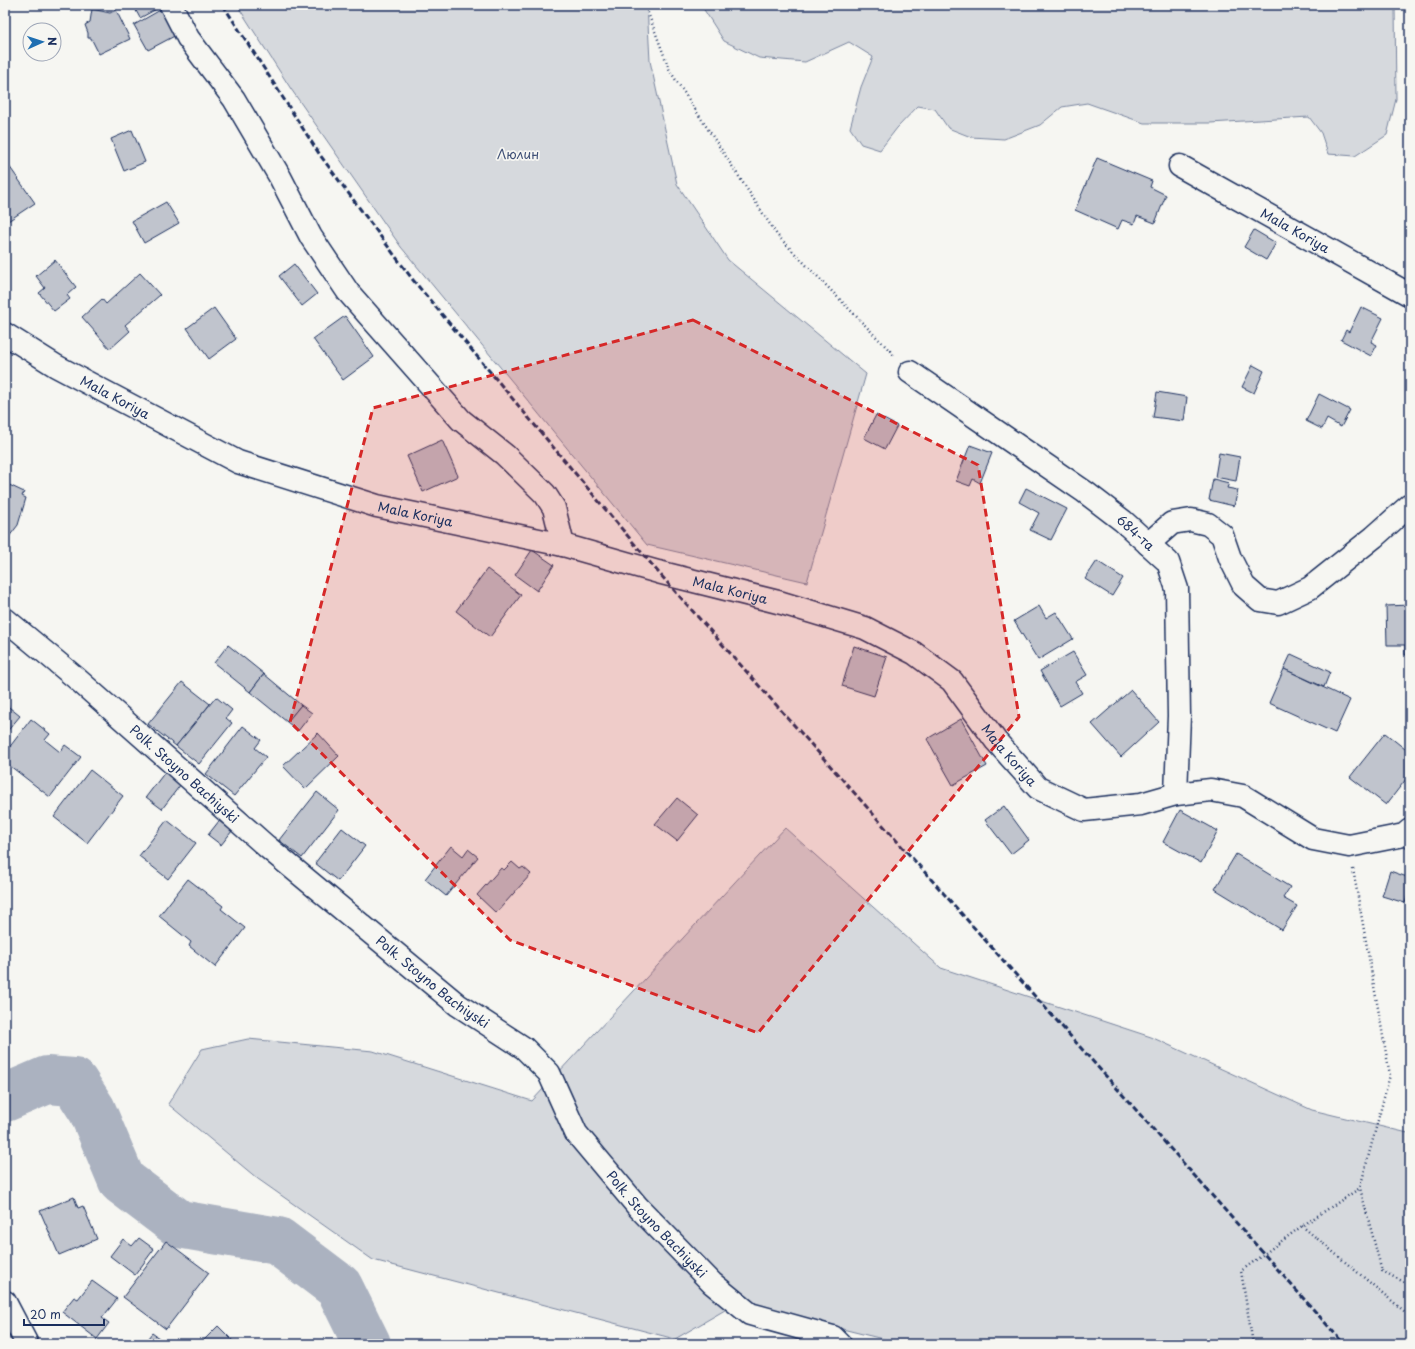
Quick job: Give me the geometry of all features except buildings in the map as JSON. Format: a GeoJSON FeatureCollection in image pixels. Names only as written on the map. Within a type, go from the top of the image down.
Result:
{"type":"FeatureCollection","features":[{"type":"Feature","properties":{"kind":"street"},"geometry":{"type":"LineString","coordinates":[[171,5],[188,38],[234,99],[280,177],[311,237],[348,292],[460,420],[505,455],[545,494],[554,508],[562,545]]}},
{"type":"Feature","properties":{"kind":"street","name":"Mala Koriya"},"geometry":{"type":"LineString","coordinates":[[1180,166],[1410,295]]}},
{"type":"Feature","properties":{"kind":"street","name":"Mala Koriya"},"geometry":{"type":"LineString","coordinates":[[5,334],[56,366],[238,462],[377,506],[562,545],[658,572],[782,603],[865,628],[907,650],[952,681],[996,740],[1038,788],[1084,810],[1141,804],[1176,794],[1211,790],[1243,796],[1313,839],[1349,846],[1404,835],[1410,830]]}},
{"type":"Feature","properties":{"kind":"street","name":"684-та"},"geometry":{"type":"LineString","coordinates":[[910,372],[1085,492],[1123,521],[1168,562],[1177,588],[1179,716],[1176,794]]}},
{"type":"Feature","properties":{"kind":"street"},"geometry":{"type":"LineString","coordinates":[[1148,544],[1172,523],[1190,520],[1208,524],[1222,535],[1230,558],[1244,586],[1260,600],[1278,603],[1310,588],[1374,537],[1410,505]]}},
{"type":"Feature","properties":{"kind":"street","name":"Polk. Stoyno Bachiyski"},"geometry":{"type":"LineString","coordinates":[[5,619],[76,678],[266,846],[458,1005],[524,1048],[549,1073],[576,1133],[638,1207],[712,1283],[750,1314],[834,1337],[840,1344]]}},
{"type":"Feature","properties":{"kind":"street"},"geometry":{"type":"LineString","coordinates":[[5,1302],[27,1344]]}},
{"type":"Feature","properties":{"kind":"path"},"geometry":{"type":"LineString","coordinates":[[645,5],[670,71],[777,235],[910,372]]}},
{"type":"Feature","properties":{"kind":"path"},"geometry":{"type":"LineString","coordinates":[[1349,846],[1390,1075],[1360,1188],[1382,1271],[1410,1285]]}},
{"type":"Feature","properties":{"kind":"path"},"geometry":{"type":"LineString","coordinates":[[1253,1344],[1242,1272],[1302,1226],[1360,1188]]}},
{"type":"Feature","properties":{"kind":"path"},"geometry":{"type":"LineString","coordinates":[[1302,1226],[1410,1316]]}},
{"type":"Feature","properties":{"kind":"highlighted area"},"geometry":{"type":"Polygon","coordinates":[[[693,320],[978,465],[1019,717],[758,1033],[510,940],[290,722],[373,408],[693,320]]]}},
{"type":"Feature","properties":{"kind":"green space","name":"Люлин"},"geometry":{"type":"Polygon","coordinates":[[[237,5],[647,5],[650,61],[677,184],[728,260],[866,374],[807,582],[647,545],[401,247],[291,89],[237,5]]]}},
{"type":"Feature","properties":{"kind":"green space"},"geometry":{"type":"Polygon","coordinates":[[[701,5],[1395,5],[1396,99],[1387,135],[1355,156],[1328,154],[1321,133],[1309,117],[1210,123],[1144,123],[1087,103],[1062,107],[1040,125],[1004,139],[971,137],[948,128],[935,109],[918,106],[897,128],[880,150],[861,144],[850,128],[861,87],[873,57],[849,42],[805,62],[759,58],[724,41],[701,5]]]}},
{"type":"Feature","properties":{"kind":"green space"},"geometry":{"type":"Polygon","coordinates":[[[785,828],[941,968],[1151,1037],[1312,1110],[1408,1133],[1410,1137],[1410,1344],[890,1344],[887,1340],[737,1303],[675,1339],[373,1260],[258,1179],[168,1104],[202,1049],[248,1039],[373,1051],[532,1101],[785,828]]]}},
{"type":"Feature","properties":{"kind":"waterway"},"geometry":{"type":"LineString","coordinates":[[5,1098],[47,1080],[74,1082],[92,1110],[122,1181],[179,1224],[278,1241],[339,1287],[367,1344]]}},
{"type":"Feature","properties":{"kind":"railway"},"geometry":{"type":"LineString","coordinates":[[223,5],[320,155],[413,280],[658,572],[1344,1344]]}}]}
